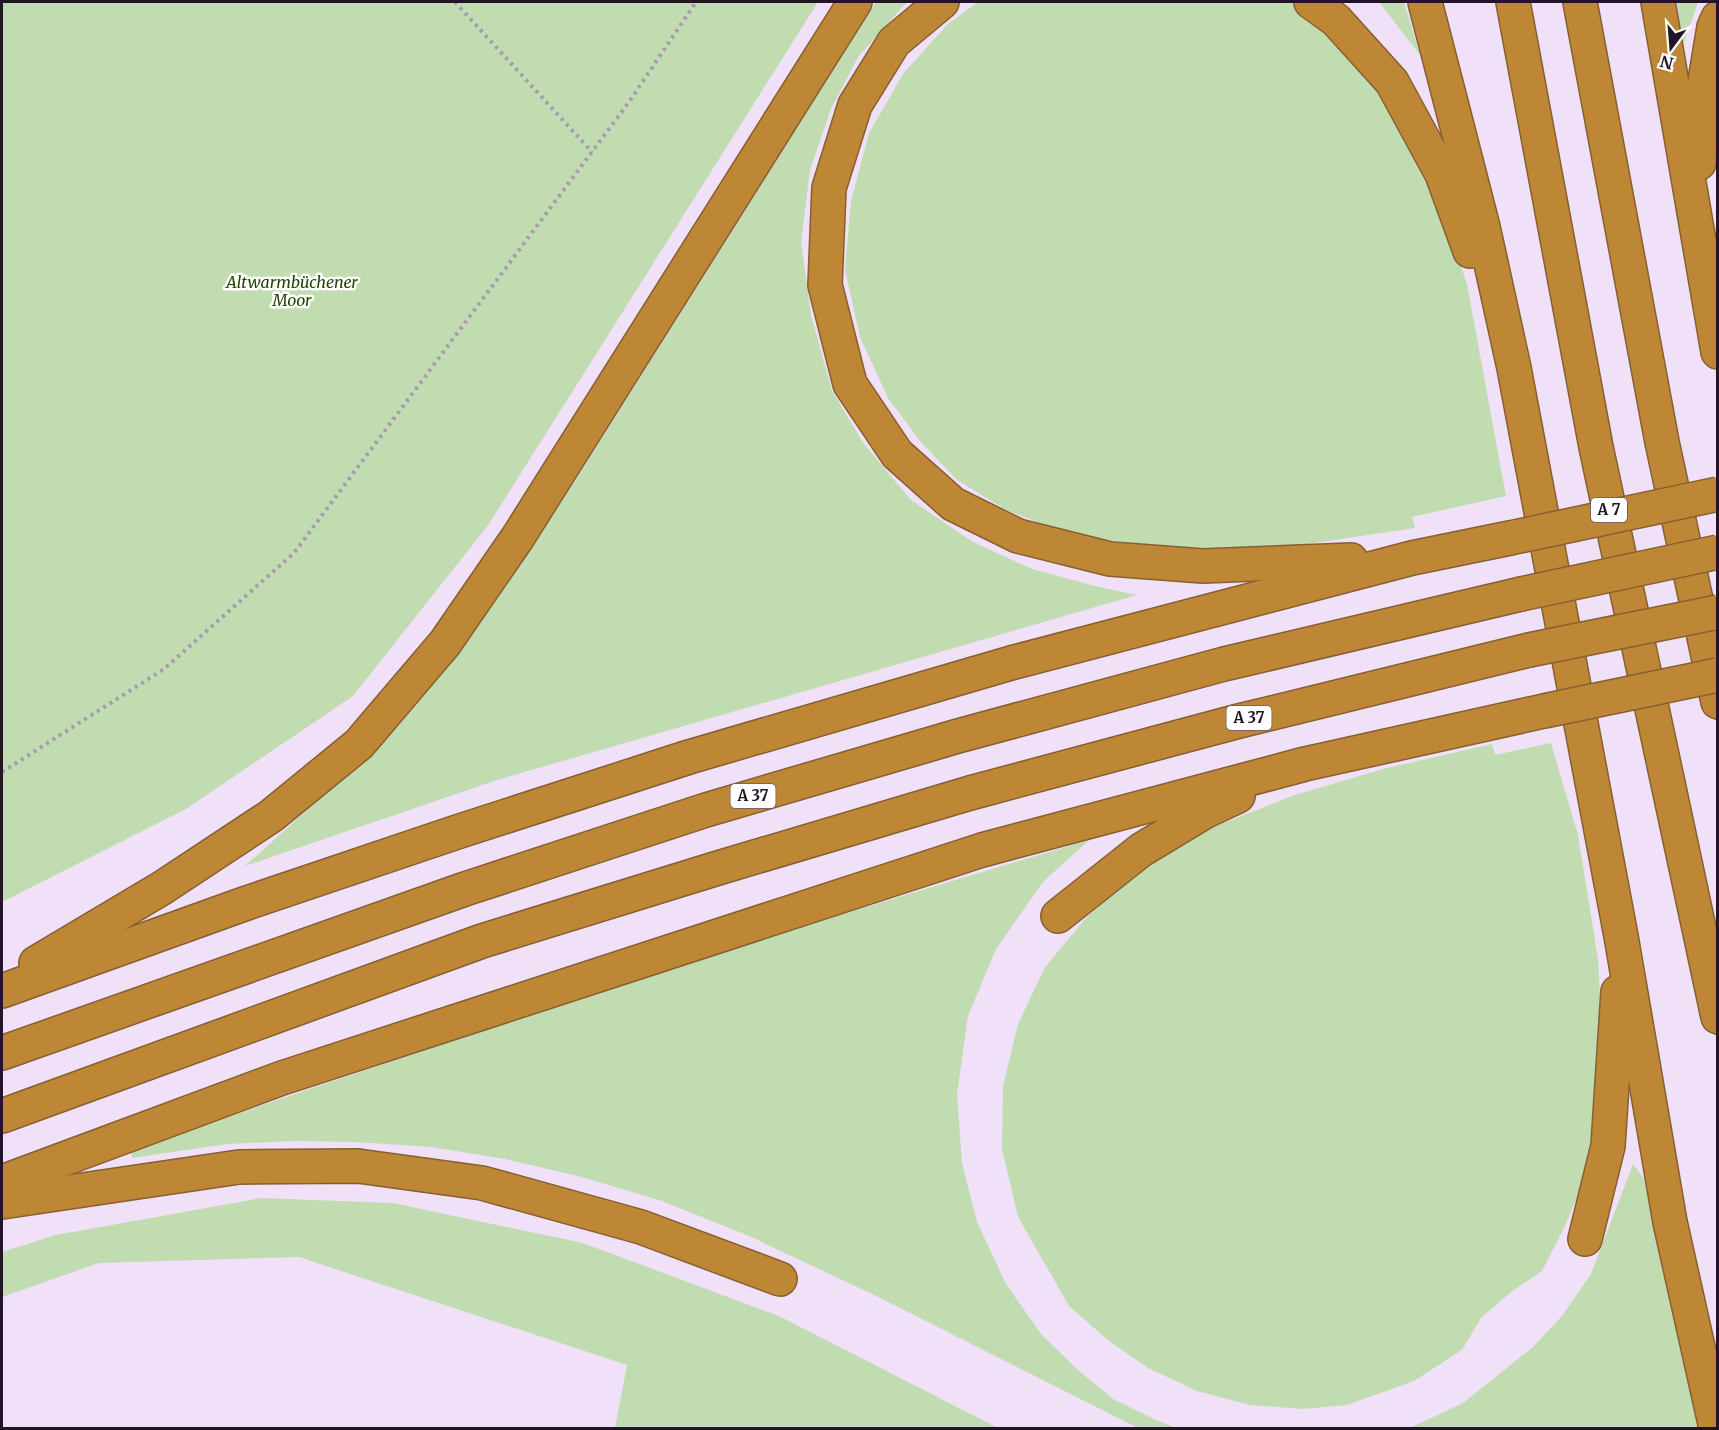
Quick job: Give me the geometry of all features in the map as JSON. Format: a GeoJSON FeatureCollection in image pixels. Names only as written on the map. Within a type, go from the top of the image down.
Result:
{"type":"FeatureCollection","features":[{"type":"Feature","properties":{"kind":"highway"},"geometry":{"type":"LineString","coordinates":[[2,984],[162,888],[271,816],[366,736],[445,644],[518,537],[855,2]]}},
{"type":"Feature","properties":{"kind":"highway"},"geometry":{"type":"LineString","coordinates":[[942,2],[894,42],[855,105],[829,188],[825,285],[850,384],[897,454],[953,504],[1018,536],[1110,559],[1203,566],[1412,558]]}},
{"type":"Feature","properties":{"kind":"highway"},"geometry":{"type":"LineString","coordinates":[[1311,2],[1336,20],[1392,82],[1442,174],[1514,368]]}},
{"type":"Feature","properties":{"kind":"highway"},"geometry":{"type":"LineString","coordinates":[[1425,2],[1483,227],[1514,368],[1622,936],[1670,1222],[1716,1428]]}},
{"type":"Feature","properties":{"kind":"highway","name":"A 7"},"geometry":{"type":"LineString","coordinates":[[1513,2],[1596,447],[1718,1017]]}},
{"type":"Feature","properties":{"kind":"highway"},"geometry":{"type":"LineString","coordinates":[[1580,2],[1662,442],[1718,702]]}},
{"type":"Feature","properties":{"kind":"highway"},"geometry":{"type":"LineString","coordinates":[[1658,2],[1718,352]]}},
{"type":"Feature","properties":{"kind":"highway"},"geometry":{"type":"LineString","coordinates":[[1697,230],[1702,99],[1714,27],[1718,18]]}},
{"type":"Feature","properties":{"kind":"highway"},"geometry":{"type":"LineString","coordinates":[[2,991],[244,904],[457,832],[689,757],[1011,663],[1412,558],[1718,494]]}},
{"type":"Feature","properties":{"kind":"highway","name":"A 37"},"geometry":{"type":"LineString","coordinates":[[2,1053],[465,890],[706,810],[958,736],[1224,664],[1521,594],[1718,552]]}},
{"type":"Feature","properties":{"kind":"highway","name":"A 37"},"geometry":{"type":"LineString","coordinates":[[2,1116],[482,941],[970,793],[1227,724],[1529,650],[1718,612]]}},
{"type":"Feature","properties":{"kind":"highway"},"geometry":{"type":"LineString","coordinates":[[2,1182],[282,1078],[982,850],[1305,764],[1718,675]]}},
{"type":"Feature","properties":{"kind":"highway"},"geometry":{"type":"LineString","coordinates":[[1058,916],[1141,850],[1204,812],[1305,764]]}},
{"type":"Feature","properties":{"kind":"highway"},"geometry":{"type":"LineString","coordinates":[[1585,1239],[1608,1146],[1622,936]]}},
{"type":"Feature","properties":{"kind":"highway"},"geometry":{"type":"LineString","coordinates":[[2,1202],[239,1167],[358,1166],[482,1183],[641,1227],[780,1279]]}},
{"type":"Feature","properties":{"kind":"path"},"geometry":{"type":"LineString","coordinates":[[455,2],[592,152]]}},
{"type":"Feature","properties":{"kind":"path"},"geometry":{"type":"LineString","coordinates":[[2,772],[164,669],[294,553],[629,102],[696,2]]}},
{"type":"Feature","properties":{"kind":"green space","name":"Altwarmbüchener Moor"},"geometry":{"type":"Polygon","coordinates":[[[2,2],[818,2],[489,524],[353,696],[186,809],[2,902],[2,2]]]}},
{"type":"Feature","properties":{"kind":"green space"},"geometry":{"type":"Polygon","coordinates":[[[876,2],[907,2],[858,57],[831,109],[810,170],[801,242],[811,315],[832,391],[864,444],[911,500],[973,542],[1032,569],[1137,595],[497,780],[245,866],[385,740],[474,633],[577,478],[876,2]]]}},
{"type":"Feature","properties":{"kind":"green space"},"geometry":{"type":"Polygon","coordinates":[[[978,2],[1291,2],[1327,26],[1374,75],[1435,190],[1467,284],[1506,496],[1412,517],[1415,528],[1274,549],[1209,550],[1147,546],[1070,534],[1008,511],[957,480],[920,441],[888,398],[860,337],[845,270],[851,201],[869,133],[903,74],[947,25],[978,2]]]}},
{"type":"Feature","properties":{"kind":"green space"},"geometry":{"type":"Polygon","coordinates":[[[1379,2],[1404,2],[1420,55],[1379,2]]]}},
{"type":"Feature","properties":{"kind":"green space"},"geometry":{"type":"Polygon","coordinates":[[[1677,2],[1698,2],[1682,48],[1677,2]]]}},
{"type":"Feature","properties":{"kind":"green space"},"geometry":{"type":"Polygon","coordinates":[[[1551,743],[1578,835],[1598,959],[1602,1030],[1591,1164],[1565,1226],[1542,1271],[1511,1292],[1481,1318],[1462,1350],[1414,1381],[1347,1405],[1303,1409],[1250,1405],[1197,1391],[1148,1368],[1109,1341],[1069,1306],[1018,1217],[1002,1149],[1003,1086],[1018,1024],[1045,967],[1086,918],[1143,867],[1211,828],[1295,795],[1383,769],[1492,744],[1495,755],[1551,743]]]}},
{"type":"Feature","properties":{"kind":"green space"},"geometry":{"type":"Polygon","coordinates":[[[1089,840],[1043,882],[996,949],[968,1016],[957,1094],[962,1163],[977,1222],[1006,1284],[1041,1334],[1078,1370],[1113,1399],[1177,1428],[1138,1428],[872,1294],[749,1236],[659,1200],[578,1176],[505,1159],[431,1147],[356,1142],[295,1141],[227,1144],[132,1158],[131,1150],[457,1039],[763,938],[1089,840]]]}},
{"type":"Feature","properties":{"kind":"green space"},"geometry":{"type":"Polygon","coordinates":[[[1633,1164],[1644,1179],[1702,1428],[1410,1428],[1463,1403],[1533,1347],[1562,1316],[1591,1274],[1633,1164]]]}},
{"type":"Feature","properties":{"kind":"green space"},"geometry":{"type":"Polygon","coordinates":[[[261,1198],[393,1203],[583,1243],[779,1316],[998,1428],[615,1428],[627,1365],[299,1257],[99,1263],[2,1297],[2,1252],[56,1235],[261,1198]]]}}]}
